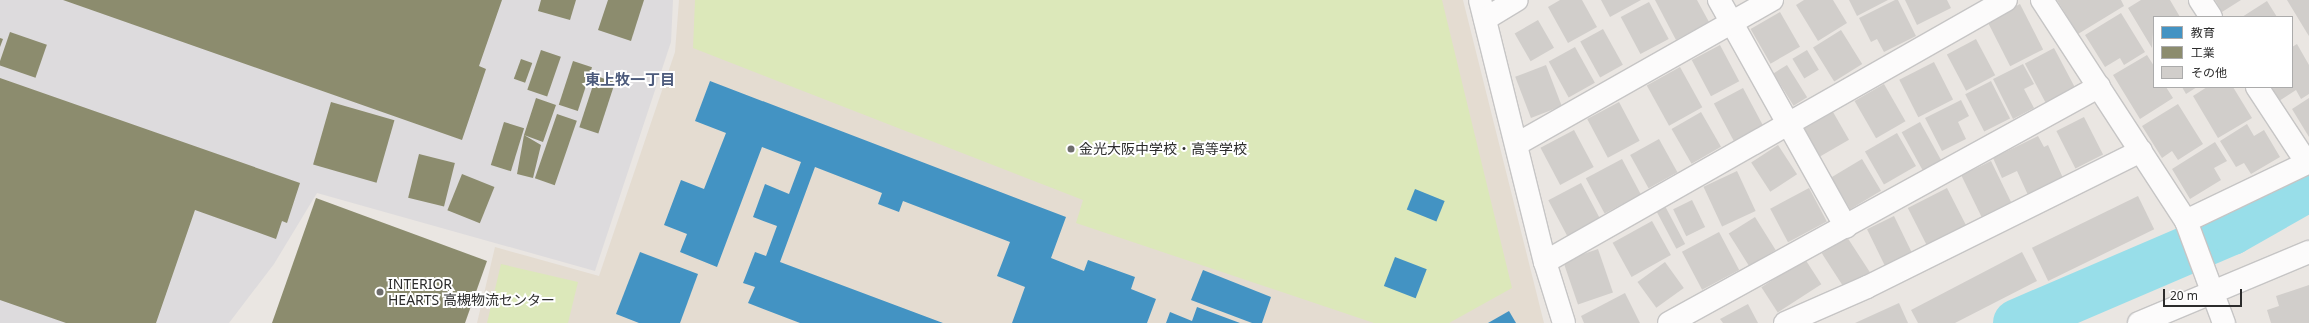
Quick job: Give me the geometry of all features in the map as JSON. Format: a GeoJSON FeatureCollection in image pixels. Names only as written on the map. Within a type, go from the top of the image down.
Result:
{"type":"FeatureCollection","features":[{"type":"Feature","properties":{"kind":"street"},"geometry":{"type":"LineString","coordinates":[[1517,0],[1482,9],[1517,144],[1545,262],[1564,323]]}},
{"type":"Feature","properties":{"kind":"street"},"geometry":{"type":"LineString","coordinates":[[1720,0],[1846,227]]}},
{"type":"Feature","properties":{"kind":"street"},"geometry":{"type":"LineString","coordinates":[[1517,144],[1772,0]]}},
{"type":"Feature","properties":{"kind":"street"},"geometry":{"type":"LineString","coordinates":[[1545,262],[2006,0]]}},
{"type":"Feature","properties":{"kind":"street"},"geometry":{"type":"LineString","coordinates":[[2042,0],[2186,221],[2224,323]]}},
{"type":"Feature","properties":{"kind":"street"},"geometry":{"type":"LineString","coordinates":[[2200,0],[2210,16]]}},
{"type":"Feature","properties":{"kind":"street"},"geometry":{"type":"LineString","coordinates":[[1669,323],[2099,87]]}},
{"type":"Feature","properties":{"kind":"street"},"geometry":{"type":"LineString","coordinates":[[2186,221],[2308,162],[2258,88]]}},
{"type":"Feature","properties":{"kind":"street"},"geometry":{"type":"LineString","coordinates":[[1785,323],[1867,287],[2141,151]]}},
{"type":"Feature","properties":{"kind":"street"},"geometry":{"type":"LineString","coordinates":[[2139,323],[2212,291],[2309,252]]}},
{"type":"Feature","properties":{"kind":"shaded area"},"geometry":{"type":"Polygon","coordinates":[[[0,0],[673,0],[671,42],[595,271],[317,193],[274,264],[229,323],[0,323],[0,0]]]}},
{"type":"Feature","properties":{"kind":"shaded area","name":"金光大阪中学校・高等学校"},"geometry":{"type":"Polygon","coordinates":[[[679,0],[1463,0],[1544,323],[477,323],[495,247],[599,276],[675,52],[679,0]]]}},
{"type":"Feature","properties":{"kind":"green space"},"geometry":{"type":"Polygon","coordinates":[[[695,0],[1442,0],[1512,288],[1449,323],[1374,323],[1076,223],[1083,200],[693,48],[695,0]]]}},
{"type":"Feature","properties":{"kind":"green space"},"geometry":{"type":"Polygon","coordinates":[[[501,264],[578,282],[568,323],[487,323],[501,264]]]}},
{"type":"Feature","properties":{"kind":"building: 教育"},"geometry":{"type":"Polygon","coordinates":[[[710,81],[1066,217],[1051,258],[1084,271],[1088,260],[1135,277],[1131,289],[1156,299],[1147,323],[1012,323],[1025,287],[997,276],[1010,242],[903,201],[899,212],[878,204],[882,193],[815,167],[780,262],[943,323],[800,323],[748,303],[755,287],[743,283],[755,252],[766,256],[777,226],[753,217],[765,184],[789,194],[801,162],[762,147],[717,267],[680,252],[687,234],[664,225],[681,180],[704,189],[726,133],[695,121],[710,81]]]}},
{"type":"Feature","properties":{"kind":"building: 教育"},"geometry":{"type":"Polygon","coordinates":[[[1415,189],[1445,201],[1436,221],[1407,209],[1415,189]]]}},
{"type":"Feature","properties":{"kind":"building: 教育"},"geometry":{"type":"Polygon","coordinates":[[[640,252],[698,274],[680,323],[639,323],[616,314],[640,252]]]}},
{"type":"Feature","properties":{"kind":"building: 教育"},"geometry":{"type":"Polygon","coordinates":[[[1395,257],[1427,269],[1416,298],[1384,286],[1395,257]]]}},
{"type":"Feature","properties":{"kind":"building: 教育"},"geometry":{"type":"Polygon","coordinates":[[[1203,270],[1271,297],[1262,323],[1252,323],[1191,300],[1203,270]]]}},
{"type":"Feature","properties":{"kind":"building: 教育"},"geometry":{"type":"Polygon","coordinates":[[[1197,307],[1240,323],[1166,323],[1170,312],[1192,321],[1197,307]]]}},
{"type":"Feature","properties":{"kind":"building: 教育"},"geometry":{"type":"Polygon","coordinates":[[[1509,311],[1516,323],[1488,323],[1509,311]]]}},
{"type":"Feature","properties":{"kind":"building: 工業"},"geometry":{"type":"Polygon","coordinates":[[[63,0],[502,0],[479,66],[486,69],[462,140],[63,0]]]}},
{"type":"Feature","properties":{"kind":"building: 工業"},"geometry":{"type":"Polygon","coordinates":[[[541,0],[576,0],[570,20],[538,11],[541,0]]]}},
{"type":"Feature","properties":{"kind":"building: 工業"},"geometry":{"type":"Polygon","coordinates":[[[608,0],[644,0],[631,41],[598,30],[608,0]]]}},
{"type":"Feature","properties":{"kind":"building: 工業"},"geometry":{"type":"Polygon","coordinates":[[[10,32],[47,45],[35,78],[0,66],[0,61],[10,32]]]}},
{"type":"Feature","properties":{"kind":"building: 工業"},"geometry":{"type":"Polygon","coordinates":[[[0,38],[3,39],[0,47],[0,38]]]}},
{"type":"Feature","properties":{"kind":"building: 工業"},"geometry":{"type":"Polygon","coordinates":[[[541,50],[561,57],[547,97],[527,90],[541,50]]]}},
{"type":"Feature","properties":{"kind":"building: 工業"},"geometry":{"type":"Polygon","coordinates":[[[521,59],[532,63],[525,83],[514,79],[521,59]]]}},
{"type":"Feature","properties":{"kind":"building: 工業"},"geometry":{"type":"Polygon","coordinates":[[[573,61],[592,67],[578,111],[559,105],[573,61]]]}},
{"type":"Feature","properties":{"kind":"building: 工業"},"geometry":{"type":"Polygon","coordinates":[[[596,76],[615,82],[598,134],[579,127],[596,76]]]}},
{"type":"Feature","properties":{"kind":"building: 工業"},"geometry":{"type":"Polygon","coordinates":[[[0,78],[300,183],[287,223],[282,221],[276,239],[195,210],[156,323],[66,323],[0,300],[0,78]]]}},
{"type":"Feature","properties":{"kind":"building: 工業"},"geometry":{"type":"Polygon","coordinates":[[[536,98],[556,105],[543,142],[524,135],[536,98]]]}},
{"type":"Feature","properties":{"kind":"building: 工業"},"geometry":{"type":"Polygon","coordinates":[[[331,102],[394,120],[377,183],[313,164],[331,102]]]}},
{"type":"Feature","properties":{"kind":"building: 工業"},"geometry":{"type":"Polygon","coordinates":[[[557,114],[577,121],[555,185],[535,178],[557,114]]]}},
{"type":"Feature","properties":{"kind":"building: 工業"},"geometry":{"type":"Polygon","coordinates":[[[504,122],[524,128],[511,171],[491,165],[504,122]]]}},
{"type":"Feature","properties":{"kind":"building: 工業"},"geometry":{"type":"Polygon","coordinates":[[[524,135],[541,145],[533,178],[517,174],[524,135]]]}},
{"type":"Feature","properties":{"kind":"building: 工業"},"geometry":{"type":"Polygon","coordinates":[[[419,154],[455,163],[444,207],[408,198],[419,154]]]}},
{"type":"Feature","properties":{"kind":"building: 工業"},"geometry":{"type":"Polygon","coordinates":[[[462,174],[494,187],[480,223],[447,210],[462,174]]]}},
{"type":"Feature","properties":{"kind":"building: 工業","name":"INTERIOR HEARTS 高槻物流センター"},"geometry":{"type":"Polygon","coordinates":[[[316,198],[487,261],[465,323],[272,323],[316,198]]]}},
{"type":"Feature","properties":{"kind":"building: その他"},"geometry":{"type":"Polygon","coordinates":[[[1560,0],[1582,0],[1597,27],[1568,43],[1548,7],[1560,0]]]}},
{"type":"Feature","properties":{"kind":"building: その他"},"geometry":{"type":"Polygon","coordinates":[[[1601,0],[1641,0],[1610,17],[1601,0]]]}},
{"type":"Feature","properties":{"kind":"building: その他"},"geometry":{"type":"Polygon","coordinates":[[[1655,0],[1697,0],[1709,22],[1676,40],[1655,0]]]}},
{"type":"Feature","properties":{"kind":"building: その他"},"geometry":{"type":"Polygon","coordinates":[[[1804,0],[1833,0],[1847,23],[1818,41],[1796,5],[1804,0]]]}},
{"type":"Feature","properties":{"kind":"building: その他"},"geometry":{"type":"Polygon","coordinates":[[[1849,0],[1888,0],[1857,16],[1849,0]]]}},
{"type":"Feature","properties":{"kind":"building: その他"},"geometry":{"type":"Polygon","coordinates":[[[1895,0],[1898,0],[1916,36],[1884,52],[1877,39],[1871,42],[1859,18],[1895,0]]]}},
{"type":"Feature","properties":{"kind":"building: その他"},"geometry":{"type":"Polygon","coordinates":[[[1905,0],[1947,0],[1951,8],[1917,25],[1905,0]]]}},
{"type":"Feature","properties":{"kind":"building: その他"},"geometry":{"type":"Polygon","coordinates":[[[2057,0],[2121,0],[2124,6],[2078,34],[2057,0]]]}},
{"type":"Feature","properties":{"kind":"building: その他"},"geometry":{"type":"Polygon","coordinates":[[[2141,0],[2170,0],[2179,16],[2153,16],[2152,48],[2128,8],[2141,0]]]}},
{"type":"Feature","properties":{"kind":"building: その他"},"geometry":{"type":"Polygon","coordinates":[[[2215,0],[2241,0],[2222,12],[2215,0]]]}},
{"type":"Feature","properties":{"kind":"building: その他"},"geometry":{"type":"Polygon","coordinates":[[[2287,0],[2309,0],[2309,36],[2307,33],[2287,0]]]}},
{"type":"Feature","properties":{"kind":"building: その他"},"geometry":{"type":"Polygon","coordinates":[[[2267,1],[2276,16],[2244,16],[2267,1]]]}},
{"type":"Feature","properties":{"kind":"building: その他"},"geometry":{"type":"Polygon","coordinates":[[[1649,2],[1669,39],[1640,54],[1621,17],[1649,2]]]}},
{"type":"Feature","properties":{"kind":"building: その他"},"geometry":{"type":"Polygon","coordinates":[[[2020,4],[2043,49],[2010,66],[1987,21],[2020,4]]]}},
{"type":"Feature","properties":{"kind":"building: その他"},"geometry":{"type":"Polygon","coordinates":[[[1780,12],[1800,47],[1771,64],[1751,29],[1780,12]]]}},
{"type":"Feature","properties":{"kind":"building: その他"},"geometry":{"type":"Polygon","coordinates":[[[2121,13],[2145,52],[2124,65],[2120,58],[2105,67],[2085,35],[2121,13]]]}},
{"type":"Feature","properties":{"kind":"building: その他"},"geometry":{"type":"Polygon","coordinates":[[[1538,20],[1554,48],[1531,61],[1515,34],[1538,20]]]}},
{"type":"Feature","properties":{"kind":"building: その他"},"geometry":{"type":"Polygon","coordinates":[[[1603,29],[1623,65],[1600,77],[1580,42],[1603,29]]]}},
{"type":"Feature","properties":{"kind":"building: その他"},"geometry":{"type":"Polygon","coordinates":[[[1841,30],[1862,64],[1834,81],[1813,47],[1841,30]]]}},
{"type":"Feature","properties":{"kind":"building: その他"},"geometry":{"type":"Polygon","coordinates":[[[1976,39],[1995,75],[1966,91],[1947,54],[1976,39]]]}},
{"type":"Feature","properties":{"kind":"building: その他"},"geometry":{"type":"Polygon","coordinates":[[[2297,44],[2309,65],[2309,94],[2301,99],[2296,90],[2279,101],[2272,88],[2293,88],[2293,46],[2297,44]]]}},
{"type":"Feature","properties":{"kind":"building: その他"},"geometry":{"type":"Polygon","coordinates":[[[1720,45],[1739,81],[1711,96],[1692,60],[1720,45]]]}},
{"type":"Feature","properties":{"kind":"building: その他"},"geometry":{"type":"Polygon","coordinates":[[[1575,47],[1595,83],[1569,97],[1549,62],[1575,47]]]}},
{"type":"Feature","properties":{"kind":"building: その他"},"geometry":{"type":"Polygon","coordinates":[[[2054,48],[2077,92],[2048,108],[2025,63],[2054,48]]]}},
{"type":"Feature","properties":{"kind":"building: その他"},"geometry":{"type":"Polygon","coordinates":[[[1807,50],[1819,70],[1804,78],[1792,59],[1807,50]]]}},
{"type":"Feature","properties":{"kind":"building: その他"},"geometry":{"type":"Polygon","coordinates":[[[2147,55],[2153,64],[2153,88],[2167,88],[2173,98],[2140,119],[2113,75],[2147,55]]]}},
{"type":"Feature","properties":{"kind":"building: その他"},"geometry":{"type":"Polygon","coordinates":[[[1934,62],[1953,99],[1918,117],[1899,80],[1934,62]]]}},
{"type":"Feature","properties":{"kind":"building: その他"},"geometry":{"type":"Polygon","coordinates":[[[2023,64],[2034,84],[2024,89],[2034,108],[2013,119],[1993,79],[2023,64]]]}},
{"type":"Feature","properties":{"kind":"building: その他"},"geometry":{"type":"Polygon","coordinates":[[[1546,65],[1562,106],[1531,118],[1515,77],[1546,65]]]}},
{"type":"Feature","properties":{"kind":"building: その他"},"geometry":{"type":"Polygon","coordinates":[[[1787,65],[1807,97],[1794,106],[1773,73],[1787,65]]]}},
{"type":"Feature","properties":{"kind":"building: その他"},"geometry":{"type":"Polygon","coordinates":[[[1680,67],[1702,107],[1669,126],[1647,85],[1680,67]]]}},
{"type":"Feature","properties":{"kind":"building: その他"},"geometry":{"type":"Polygon","coordinates":[[[1991,81],[2010,118],[1984,132],[1965,94],[1991,81]]]}},
{"type":"Feature","properties":{"kind":"building: その他"},"geometry":{"type":"Polygon","coordinates":[[[1884,84],[1906,121],[1876,138],[1855,101],[1884,84]]]}},
{"type":"Feature","properties":{"kind":"building: その他"},"geometry":{"type":"Polygon","coordinates":[[[1743,88],[1764,127],[1735,142],[1714,103],[1743,88]]]}},
{"type":"Feature","properties":{"kind":"building: その他"},"geometry":{"type":"Polygon","coordinates":[[[2183,88],[2195,88],[2186,94],[2183,88]]]}},
{"type":"Feature","properties":{"kind":"building: その他"},"geometry":{"type":"Polygon","coordinates":[[[2205,88],[2234,88],[2252,118],[2218,138],[2193,96],[2205,88]]]}},
{"type":"Feature","properties":{"kind":"building: その他"},"geometry":{"type":"Polygon","coordinates":[[[2309,98],[2309,137],[2292,109],[2309,98]]]}},
{"type":"Feature","properties":{"kind":"building: その他"},"geometry":{"type":"Polygon","coordinates":[[[1961,100],[1969,116],[1958,122],[1966,139],[1942,151],[1925,118],[1961,100]]]}},
{"type":"Feature","properties":{"kind":"building: その他"},"geometry":{"type":"Polygon","coordinates":[[[1619,102],[1640,141],[1608,158],[1587,119],[1619,102]]]}},
{"type":"Feature","properties":{"kind":"building: その他"},"geometry":{"type":"Polygon","coordinates":[[[2178,104],[2203,144],[2178,160],[2172,151],[2162,158],[2142,126],[2178,104]]]}},
{"type":"Feature","properties":{"kind":"building: その他"},"geometry":{"type":"Polygon","coordinates":[[[1701,112],[1721,147],[1692,164],[1672,129],[1701,112]]]}},
{"type":"Feature","properties":{"kind":"building: その他"},"geometry":{"type":"Polygon","coordinates":[[[1833,112],[1849,140],[1820,157],[1804,129],[1833,112]]]}},
{"type":"Feature","properties":{"kind":"building: その他"},"geometry":{"type":"Polygon","coordinates":[[[2084,117],[2103,154],[2075,168],[2056,131],[2084,117]]]}},
{"type":"Feature","properties":{"kind":"building: その他"},"geometry":{"type":"Polygon","coordinates":[[[1920,122],[1942,162],[1924,172],[1902,132],[1920,122]]]}},
{"type":"Feature","properties":{"kind":"building: その他"},"geometry":{"type":"Polygon","coordinates":[[[2247,124],[2254,136],[2264,130],[2280,157],[2251,174],[2244,163],[2236,167],[2220,141],[2247,124]]]}},
{"type":"Feature","properties":{"kind":"building: その他"},"geometry":{"type":"Polygon","coordinates":[[[1574,130],[1594,167],[1560,185],[1540,148],[1574,130]]]}},
{"type":"Feature","properties":{"kind":"building: その他"},"geometry":{"type":"Polygon","coordinates":[[[1897,133],[1916,166],[1884,184],[1865,152],[1897,133]]]}},
{"type":"Feature","properties":{"kind":"building: その他"},"geometry":{"type":"Polygon","coordinates":[[[2038,136],[2044,147],[2048,145],[2063,178],[2028,195],[2017,171],[2002,178],[1993,158],[2038,136]]]}},
{"type":"Feature","properties":{"kind":"building: その他"},"geometry":{"type":"Polygon","coordinates":[[[1659,139],[1677,172],[1649,188],[1630,155],[1659,139]]]}},
{"type":"Feature","properties":{"kind":"building: その他"},"geometry":{"type":"Polygon","coordinates":[[[2215,142],[2227,161],[2214,168],[2221,180],[2190,199],[2172,169],[2215,142]]]}},
{"type":"Feature","properties":{"kind":"building: その他"},"geometry":{"type":"Polygon","coordinates":[[[1778,145],[1797,174],[1770,192],[1751,162],[1778,145]]]}},
{"type":"Feature","properties":{"kind":"building: その他"},"geometry":{"type":"Polygon","coordinates":[[[1622,159],[1641,194],[1605,214],[1586,178],[1622,159]]]}},
{"type":"Feature","properties":{"kind":"building: その他"},"geometry":{"type":"Polygon","coordinates":[[[1862,159],[1881,191],[1850,209],[1831,178],[1862,159]]]}},
{"type":"Feature","properties":{"kind":"building: その他"},"geometry":{"type":"Polygon","coordinates":[[[1991,161],[2011,202],[1982,217],[1961,175],[1991,161]]]}},
{"type":"Feature","properties":{"kind":"building: その他"},"geometry":{"type":"Polygon","coordinates":[[[1737,171],[1756,211],[1722,227],[1703,187],[1737,171]]]}},
{"type":"Feature","properties":{"kind":"building: その他"},"geometry":{"type":"Polygon","coordinates":[[[1581,183],[1602,222],[1569,239],[1548,200],[1581,183]]]}},
{"type":"Feature","properties":{"kind":"building: その他"},"geometry":{"type":"Polygon","coordinates":[[[1809,188],[1827,222],[1788,242],[1770,209],[1809,188]]]}},
{"type":"Feature","properties":{"kind":"building: その他"},"geometry":{"type":"Polygon","coordinates":[[[1947,188],[1967,228],[1928,248],[1908,208],[1947,188]]]}},
{"type":"Feature","properties":{"kind":"building: その他"},"geometry":{"type":"Polygon","coordinates":[[[2138,196],[2154,229],[2048,281],[2032,248],[2138,196]]]}},
{"type":"Feature","properties":{"kind":"building: その他"},"geometry":{"type":"Polygon","coordinates":[[[1692,200],[1705,227],[1686,236],[1673,209],[1692,200]]]}},
{"type":"Feature","properties":{"kind":"building: その他"},"geometry":{"type":"Polygon","coordinates":[[[1665,206],[1685,244],[1676,249],[1656,211],[1665,206]]]}},
{"type":"Feature","properties":{"kind":"building: その他"},"geometry":{"type":"Polygon","coordinates":[[[1894,216],[1914,257],[1887,270],[1867,229],[1894,216]]]}},
{"type":"Feature","properties":{"kind":"building: その他"},"geometry":{"type":"Polygon","coordinates":[[[1755,217],[1776,250],[1749,267],[1729,233],[1755,217]]]}},
{"type":"Feature","properties":{"kind":"building: その他"},"geometry":{"type":"Polygon","coordinates":[[[1652,221],[1671,255],[1632,277],[1613,243],[1652,221]]]}},
{"type":"Feature","properties":{"kind":"building: その他"},"geometry":{"type":"Polygon","coordinates":[[[1719,232],[1739,270],[1702,290],[1682,252],[1719,232]]]}},
{"type":"Feature","properties":{"kind":"building: その他"},"geometry":{"type":"Polygon","coordinates":[[[1847,237],[1872,276],[1847,292],[1822,253],[1847,237]]]}},
{"type":"Feature","properties":{"kind":"building: その他"},"geometry":{"type":"Polygon","coordinates":[[[1598,249],[1613,292],[1578,305],[1563,261],[1598,249]]]}},
{"type":"Feature","properties":{"kind":"building: その他"},"geometry":{"type":"Polygon","coordinates":[[[2022,252],[2037,281],[1955,323],[1918,323],[1911,310],[2022,252]]]}},
{"type":"Feature","properties":{"kind":"building: その他"},"geometry":{"type":"Polygon","coordinates":[[[1805,259],[1821,284],[1778,312],[1761,287],[1805,259]]]}},
{"type":"Feature","properties":{"kind":"building: その他"},"geometry":{"type":"Polygon","coordinates":[[[1665,262],[1684,288],[1656,308],[1637,282],[1665,262]]]}},
{"type":"Feature","properties":{"kind":"building: その他"},"geometry":{"type":"Polygon","coordinates":[[[2309,285],[2309,323],[2271,323],[2267,310],[2279,306],[2276,296],[2309,285]]]}},
{"type":"Feature","properties":{"kind":"building: その他"},"geometry":{"type":"Polygon","coordinates":[[[1625,293],[1640,323],[1584,323],[1581,316],[1625,293]]]}},
{"type":"Feature","properties":{"kind":"building: その他"},"geometry":{"type":"Polygon","coordinates":[[[1899,303],[1908,323],[1855,323],[1899,303]]]}},
{"type":"Feature","properties":{"kind":"building: その他"},"geometry":{"type":"Polygon","coordinates":[[[1748,304],[1758,323],[1723,323],[1720,319],[1748,304]]]}},
{"type":"Feature","properties":{"kind":"waterway"},"geometry":{"type":"LineString","coordinates":[[2017,323],[2232,231],[2309,187]]}},
{"type":"Feature","properties":{"kind":"place","name":"金光大阪中学校・高等学校"},"geometry":{"type":"Point","coordinates":[1071,149]}},
{"type":"Feature","properties":{"kind":"place","name":"INTERIOR HEARTS 高槻物流センター"},"geometry":{"type":"Point","coordinates":[380,292]}},
{"type":"Feature","properties":{"kind":"district","name":"東上牧一丁目"},"geometry":{"type":"Point","coordinates":[630,80]}}]}
